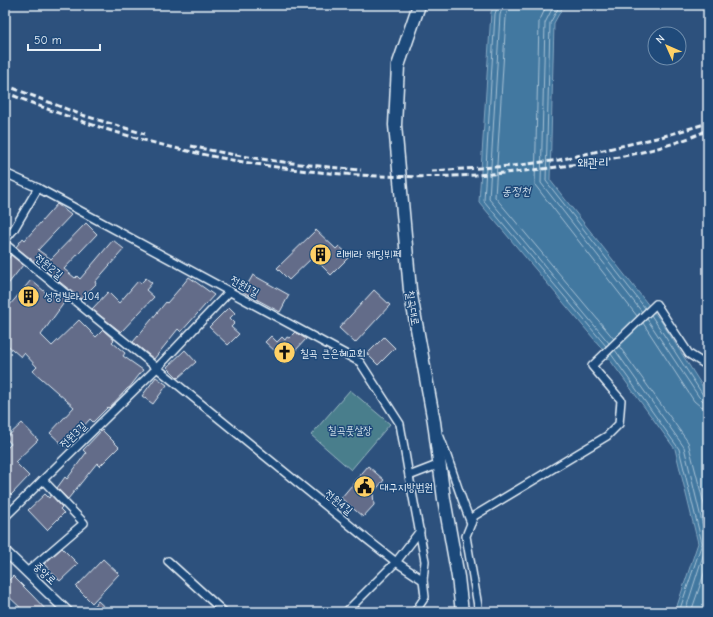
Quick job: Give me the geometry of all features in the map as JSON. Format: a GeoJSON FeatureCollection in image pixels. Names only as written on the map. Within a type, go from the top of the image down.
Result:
{"type":"FeatureCollection","features":[{"type":"Feature","properties":{"kind":"main road","name":"칠곡대로"},"geometry":{"type":"LineString","coordinates":[[419,5],[398,66],[395,125],[410,290],[434,422],[444,499],[458,577],[462,612]]}},
{"type":"Feature","properties":{"kind":"street","name":"전원1길"},"geometry":{"type":"LineString","coordinates":[[5,173],[38,188],[230,290],[360,362],[400,424],[425,561],[423,580],[425,597],[415,612]]}},
{"type":"Feature","properties":{"kind":"street"},"geometry":{"type":"LineString","coordinates":[[5,240],[14,229],[38,188]]}},
{"type":"Feature","properties":{"kind":"street","name":"전원2길"},"geometry":{"type":"LineString","coordinates":[[5,244],[157,368]]}},
{"type":"Feature","properties":{"kind":"street","name":"전원3길"},"geometry":{"type":"LineString","coordinates":[[5,517],[157,368],[230,290]]}},
{"type":"Feature","properties":{"kind":"street"},"geometry":{"type":"LineString","coordinates":[[479,612],[466,536],[474,516],[607,436],[619,424],[620,400],[592,366],[656,304],[689,354],[703,363]]}},
{"type":"Feature","properties":{"kind":"street","name":"전원4길"},"geometry":{"type":"LineString","coordinates":[[157,368],[396,562],[423,580]]}},
{"type":"Feature","properties":{"kind":"street"},"geometry":{"type":"LineString","coordinates":[[434,422],[471,523]]}},
{"type":"Feature","properties":{"kind":"street"},"geometry":{"type":"LineString","coordinates":[[409,476],[440,464]]}},
{"type":"Feature","properties":{"kind":"street"},"geometry":{"type":"LineString","coordinates":[[27,572],[84,523],[43,480]]}},
{"type":"Feature","properties":{"kind":"street"},"geometry":{"type":"LineString","coordinates":[[346,612],[396,562],[420,531]]}},
{"type":"Feature","properties":{"kind":"street","name":"중앙로"},"geometry":{"type":"LineString","coordinates":[[5,551],[68,612]]}},
{"type":"Feature","properties":{"kind":"street"},"geometry":{"type":"LineString","coordinates":[[168,561],[224,612]]}},
{"type":"Feature","properties":{"kind":"green space","name":"칠곡풋살장"},"geometry":{"type":"Polygon","coordinates":[[[350,390],[390,424],[351,470],[311,435],[350,390]]]}},
{"type":"Feature","properties":{"kind":"water","name":"동정천"},"geometry":{"type":"Polygon","coordinates":[[[495,5],[564,5],[554,23],[550,180],[661,321],[708,395],[708,612],[675,612],[698,543],[675,449],[599,345],[479,202],[491,12],[495,5]]]}},
{"type":"Feature","properties":{"kind":"building"},"geometry":{"type":"Polygon","coordinates":[[[57,204],[71,215],[38,250],[51,259],[86,223],[97,234],[64,269],[75,278],[77,276],[80,279],[113,240],[124,249],[95,282],[96,284],[81,299],[16,247],[23,238],[25,240],[57,204]]]}},
{"type":"Feature","properties":{"kind":"building","name":"리베라 웨딩뷔페"},"geometry":{"type":"Polygon","coordinates":[[[316,230],[336,249],[339,246],[350,256],[331,275],[313,257],[289,280],[277,268],[316,230]]]}},
{"type":"Feature","properties":{"kind":"building"},"geometry":{"type":"Polygon","coordinates":[[[11,255],[23,265],[5,288],[5,263],[11,255]]]}},
{"type":"Feature","properties":{"kind":"building"},"geometry":{"type":"Polygon","coordinates":[[[253,275],[289,295],[280,312],[243,292],[253,275]]]}},
{"type":"Feature","properties":{"kind":"building"},"geometry":{"type":"Polygon","coordinates":[[[189,277],[214,295],[181,332],[178,329],[154,359],[133,342],[189,277]]]}},
{"type":"Feature","properties":{"kind":"building"},"geometry":{"type":"Polygon","coordinates":[[[146,278],[152,283],[146,290],[154,297],[121,332],[92,309],[108,292],[119,303],[138,281],[141,283],[146,278]]]}},
{"type":"Feature","properties":{"kind":"building"},"geometry":{"type":"Polygon","coordinates":[[[31,280],[51,297],[55,291],[66,300],[41,335],[52,346],[79,320],[96,337],[103,330],[114,340],[112,342],[125,353],[123,356],[143,370],[129,388],[109,408],[108,407],[93,422],[90,419],[65,447],[50,433],[74,407],[33,371],[37,367],[24,353],[21,357],[5,343],[5,303],[9,306],[31,280]]]}},
{"type":"Feature","properties":{"kind":"building"},"geometry":{"type":"Polygon","coordinates":[[[374,290],[390,305],[355,343],[339,328],[374,290]]]}},
{"type":"Feature","properties":{"kind":"building"},"geometry":{"type":"Polygon","coordinates":[[[229,307],[235,313],[230,318],[235,323],[231,327],[239,334],[228,345],[209,327],[229,307]]]}},
{"type":"Feature","properties":{"kind":"building","name":"칠곡 큰은혜교회"},"geometry":{"type":"Polygon","coordinates":[[[295,332],[306,339],[286,361],[265,342],[271,336],[277,342],[282,337],[285,340],[295,332]]]}},
{"type":"Feature","properties":{"kind":"building"},"geometry":{"type":"Polygon","coordinates":[[[384,337],[395,348],[378,365],[367,354],[384,337]]]}},
{"type":"Feature","properties":{"kind":"building"},"geometry":{"type":"Polygon","coordinates":[[[185,350],[196,362],[178,378],[167,367],[185,350]]]}},
{"type":"Feature","properties":{"kind":"building"},"geometry":{"type":"Polygon","coordinates":[[[156,377],[167,385],[153,404],[142,396],[156,377]]]}},
{"type":"Feature","properties":{"kind":"building"},"geometry":{"type":"Polygon","coordinates":[[[22,423],[38,440],[15,462],[29,476],[11,495],[5,490],[5,450],[11,444],[6,438],[22,423]]]}},
{"type":"Feature","properties":{"kind":"building"},"geometry":{"type":"Polygon","coordinates":[[[102,430],[119,447],[100,466],[97,463],[68,499],[57,488],[65,477],[67,479],[86,453],[83,450],[102,430]]]}},
{"type":"Feature","properties":{"kind":"building","name":"대구지방법원"},"geometry":{"type":"Polygon","coordinates":[[[368,466],[384,480],[373,493],[374,505],[363,517],[341,498],[368,466]]]}},
{"type":"Feature","properties":{"kind":"building"},"geometry":{"type":"Polygon","coordinates":[[[45,494],[49,498],[51,495],[62,507],[60,509],[64,513],[47,530],[28,510],[45,494]]]}},
{"type":"Feature","properties":{"kind":"building"},"geometry":{"type":"Polygon","coordinates":[[[62,548],[78,564],[60,581],[44,564],[62,548]]]}},
{"type":"Feature","properties":{"kind":"building"},"geometry":{"type":"Polygon","coordinates":[[[103,559],[119,574],[92,603],[76,587],[103,559]]]}},
{"type":"Feature","properties":{"kind":"building"},"geometry":{"type":"Polygon","coordinates":[[[13,576],[48,612],[25,612],[5,593],[5,584],[13,576]]]}},
{"type":"Feature","properties":{"kind":"building"},"geometry":{"type":"Polygon","coordinates":[[[98,601],[110,612],[88,612],[98,601]]]}},
{"type":"Feature","properties":{"kind":"railway"},"geometry":{"type":"LineString","coordinates":[[5,85],[82,115],[145,134]]}},
{"type":"Feature","properties":{"kind":"railway"},"geometry":{"type":"LineString","coordinates":[[5,92],[71,118],[138,139],[207,155],[276,167],[346,174],[416,177],[487,174],[557,167],[634,154],[672,144],[708,130]]}},
{"type":"Feature","properties":{"kind":"railway"},"geometry":{"type":"LineString","coordinates":[[431,171],[512,166],[559,160],[661,137],[708,123]]}},
{"type":"Feature","properties":{"kind":"railway"},"geometry":{"type":"LineString","coordinates":[[191,146],[233,155],[361,170]]}},
{"type":"Feature","properties":{"kind":"place","name":"리베라 웨딩뷔페"},"geometry":{"type":"Point","coordinates":[320,254]}},
{"type":"Feature","properties":{"kind":"place","name":"성경빌라 104"},"geometry":{"type":"Point","coordinates":[28,296]}},
{"type":"Feature","properties":{"kind":"place","name":"칠곡 큰은혜교회"},"geometry":{"type":"Point","coordinates":[285,353]}},
{"type":"Feature","properties":{"kind":"place","name":"대구지방법원"},"geometry":{"type":"Point","coordinates":[364,487]}},
{"type":"Feature","properties":{"kind":"district","name":"왜관리"},"geometry":{"type":"Point","coordinates":[593,162]}}]}
